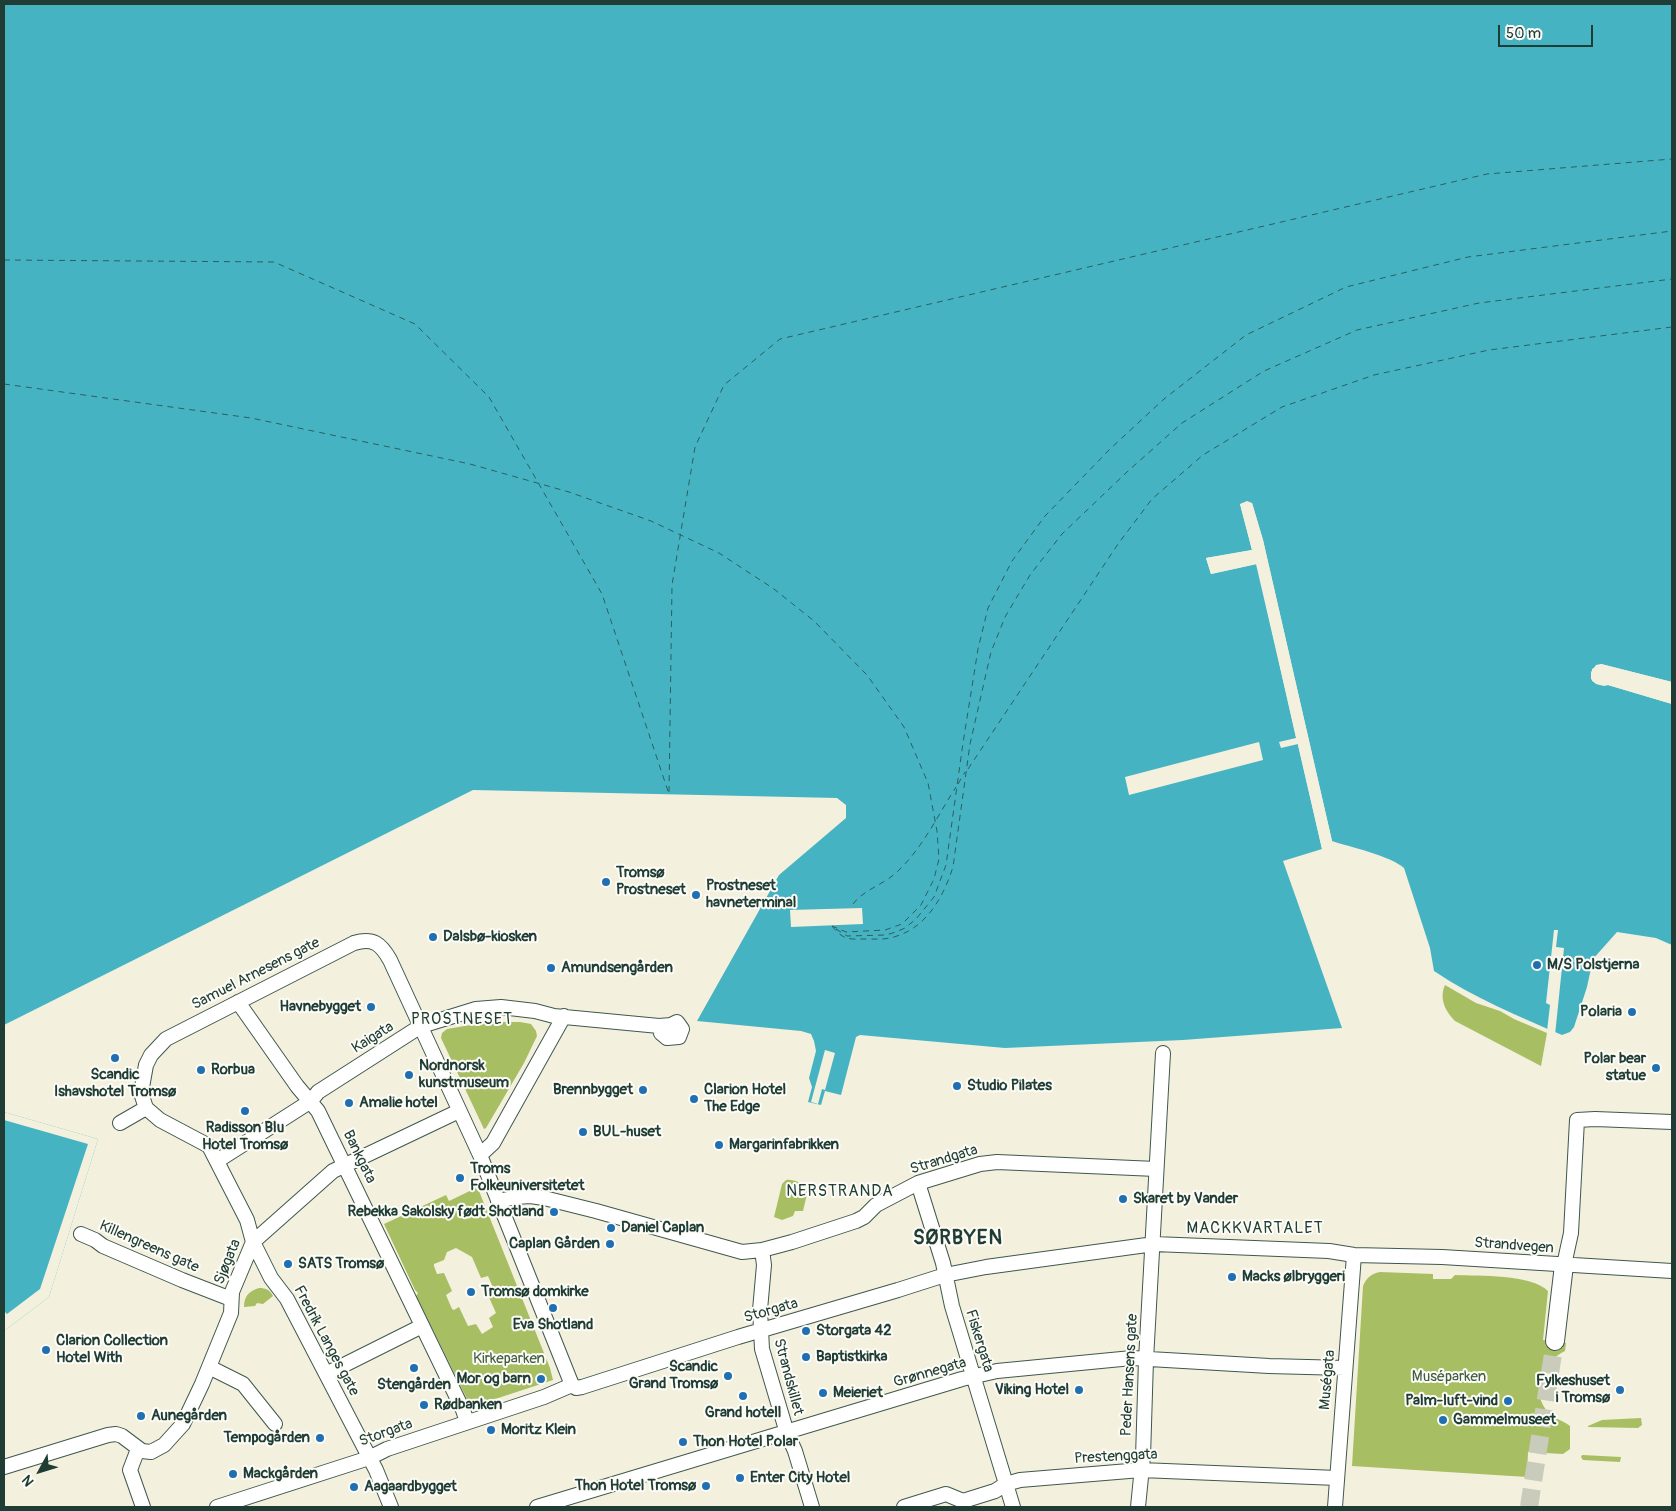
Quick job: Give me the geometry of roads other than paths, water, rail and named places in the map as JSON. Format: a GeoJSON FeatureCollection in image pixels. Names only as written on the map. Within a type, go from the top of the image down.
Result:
{"type":"FeatureCollection","features":[{"type":"Feature","properties":{"kind":"main road"},"geometry":{"type":"LineString","coordinates":[[1555,1341],[1564,1265]]}},
{"type":"Feature","properties":{"kind":"street","name":"Samuel Arnesens gate"},"geometry":{"type":"LineString","coordinates":[[146,1108],[141,1088],[151,1054],[166,1039],[354,943],[365,940],[375,942],[382,948],[390,960],[421,1026]]}},
{"type":"Feature","properties":{"kind":"street","name":"Bankgata"},"geometry":{"type":"LineString","coordinates":[[238,1002],[296,1086],[311,1100],[318,1111],[463,1410],[467,1422]]}},
{"type":"Feature","properties":{"kind":"street","name":"Kaigata"},"geometry":{"type":"LineString","coordinates":[[217,1161],[311,1100],[318,1092],[421,1026],[454,1014],[484,1008],[501,1007],[535,1011],[554,1016],[659,1026]]}},
{"type":"Feature","properties":{"kind":"street"},"geometry":{"type":"LineString","coordinates":[[480,1155],[493,1143],[564,1016]]}},
{"type":"Feature","properties":{"kind":"street"},"geometry":{"type":"LineString","coordinates":[[421,1026],[480,1155],[572,1385]]}},
{"type":"Feature","properties":{"kind":"street"},"geometry":{"type":"LineString","coordinates":[[1156,1169],[1163,1053]]}},
{"type":"Feature","properties":{"kind":"street"},"geometry":{"type":"LineString","coordinates":[[120,1123],[146,1108]]}},
{"type":"Feature","properties":{"kind":"street","name":"Fredrik Langes gate"},"geometry":{"type":"LineString","coordinates":[[146,1108],[166,1124],[209,1146],[247,1220],[253,1242],[271,1278],[287,1299],[376,1470],[391,1507]]}},
{"type":"Feature","properties":{"kind":"street","name":"Sjøgata"},"geometry":{"type":"LineString","coordinates":[[138,1449],[151,1452],[158,1450],[182,1424],[209,1367],[231,1313],[232,1292],[253,1242],[333,1171],[459,1111]]}},
{"type":"Feature","properties":{"kind":"street"},"geometry":{"type":"LineString","coordinates":[[1564,1265],[1571,1233],[1577,1120],[1672,1122]]}},
{"type":"Feature","properties":{"kind":"street","name":"Strandgata"},"geometry":{"type":"LineString","coordinates":[[498,1201],[524,1196],[544,1198],[742,1252],[762,1250],[792,1242],[856,1221],[864,1217],[876,1205],[918,1182],[980,1164],[997,1162],[1156,1169]]}},
{"type":"Feature","properties":{"kind":"street","name":"Peder Hansens gate"},"geometry":{"type":"LineString","coordinates":[[1138,1507],[1143,1457],[1156,1169]]}},
{"type":"Feature","properties":{"kind":"street","name":"Fiskergata"},"geometry":{"type":"LineString","coordinates":[[918,1182],[943,1263],[952,1306],[1013,1507]]}},
{"type":"Feature","properties":{"kind":"street","name":"Killengreens gate"},"geometry":{"type":"LineString","coordinates":[[81,1234],[95,1240],[102,1246],[182,1280],[231,1298]]}},
{"type":"Feature","properties":{"kind":"street","name":"Storgata"},"geometry":{"type":"LineString","coordinates":[[217,1507],[369,1458],[387,1449],[556,1393],[572,1385],[576,1388],[582,1387],[945,1275],[986,1267],[1154,1244],[1329,1252],[1354,1255]]}},
{"type":"Feature","properties":{"kind":"street","name":"Strandskillet"},"geometry":{"type":"LineString","coordinates":[[762,1250],[764,1265],[760,1331],[762,1349],[787,1433],[795,1451],[812,1507]]}},
{"type":"Feature","properties":{"kind":"street","name":"Strandvegen"},"geometry":{"type":"LineString","coordinates":[[1354,1255],[1672,1271]]}},
{"type":"Feature","properties":{"kind":"street","name":"Muségata"},"geometry":{"type":"LineString","coordinates":[[1336,1507],[1354,1255]]}},
{"type":"Feature","properties":{"kind":"street"},"geometry":{"type":"LineString","coordinates":[[326,1374],[422,1326]]}},
{"type":"Feature","properties":{"kind":"street","name":"Grønnegata"},"geometry":{"type":"LineString","coordinates":[[537,1507],[558,1504],[787,1433],[997,1371],[1132,1358],[1270,1366],[1345,1368]]}},
{"type":"Feature","properties":{"kind":"street"},"geometry":{"type":"LineString","coordinates":[[209,1367],[243,1384],[274,1424]]}},
{"type":"Feature","properties":{"kind":"street"},"geometry":{"type":"LineString","coordinates":[[4,1467],[98,1437],[116,1434],[122,1436],[138,1449],[130,1470],[144,1507]]}},
{"type":"Feature","properties":{"kind":"street","name":"Prestenggata"},"geometry":{"type":"LineString","coordinates":[[904,1507],[946,1494],[963,1501],[995,1491],[1006,1484],[1020,1480],[1141,1470],[1337,1478]]}},
{"type":"Feature","properties":{"kind":"water"},"geometry":{"type":"Polygon","coordinates":[[[4,4],[1672,4],[1672,682],[1601,664],[1592,669],[1592,681],[1672,704],[1672,945],[1656,938],[1617,932],[1593,959],[1587,987],[1574,1027],[1570,1032],[1562,1035],[1480,998],[1434,971],[1430,948],[1404,868],[1380,856],[1332,841],[1263,540],[1252,503],[1240,504],[1252,550],[1206,558],[1211,574],[1256,564],[1322,849],[1283,861],[1342,1028],[1183,1040],[1005,1048],[860,1035],[856,1037],[841,1095],[825,1091],[821,1105],[808,1102],[812,1087],[809,1078],[816,1051],[811,1034],[801,1031],[697,1021],[779,875],[846,818],[846,805],[837,798],[473,790],[4,1025],[4,4]]]}},
{"type":"Feature","properties":{"kind":"water"},"geometry":{"type":"Polygon","coordinates":[[[4,1112],[98,1139],[49,1297],[4,1331],[4,1112]]]}},
{"type":"Feature","properties":{"kind":"tunnel"},"geometry":{"type":"LineString","coordinates":[[1529,1507],[1555,1341]]}},
{"type":"Feature","properties":{"kind":"place","name":"Tromsø Prostneset"},"geometry":{"type":"Point","coordinates":[606,882]}},
{"type":"Feature","properties":{"kind":"place","name":"Prostneset havneterminal"},"geometry":{"type":"Point","coordinates":[696,895]}},
{"type":"Feature","properties":{"kind":"place","name":"Dalsbø-kiosken"},"geometry":{"type":"Point","coordinates":[433,937]}},
{"type":"Feature","properties":{"kind":"place","name":"M/S Polstjerna"},"geometry":{"type":"Point","coordinates":[1537,965]}},
{"type":"Feature","properties":{"kind":"place","name":"Amundsengården"},"geometry":{"type":"Point","coordinates":[551,968]}},
{"type":"Feature","properties":{"kind":"place","name":"Havnebygget"},"geometry":{"type":"Point","coordinates":[371,1007]}},
{"type":"Feature","properties":{"kind":"place","name":"Polaria"},"geometry":{"type":"Point","coordinates":[1632,1012]}},
{"type":"Feature","properties":{"kind":"place","name":"Scandic Ishavshotel Tromsø"},"geometry":{"type":"Point","coordinates":[115,1058]}},
{"type":"Feature","properties":{"kind":"place","name":"Polar bear statue"},"geometry":{"type":"Point","coordinates":[1656,1068]}},
{"type":"Feature","properties":{"kind":"place","name":"Rorbua"},"geometry":{"type":"Point","coordinates":[201,1070]}},
{"type":"Feature","properties":{"kind":"place","name":"Nordnorsk kunstmuseum"},"geometry":{"type":"Point","coordinates":[409,1075]}},
{"type":"Feature","properties":{"kind":"place","name":"Studio Pilates"},"geometry":{"type":"Point","coordinates":[957,1086]}},
{"type":"Feature","properties":{"kind":"place","name":"Brennbygget"},"geometry":{"type":"Point","coordinates":[643,1090]}},
{"type":"Feature","properties":{"kind":"place","name":"Clarion Hotel The Edge"},"geometry":{"type":"Point","coordinates":[694,1099]}},
{"type":"Feature","properties":{"kind":"place","name":"Amalie hotel"},"geometry":{"type":"Point","coordinates":[349,1103]}},
{"type":"Feature","properties":{"kind":"place","name":"Radisson Blu Hotel Tromsø"},"geometry":{"type":"Point","coordinates":[245,1111]}},
{"type":"Feature","properties":{"kind":"place","name":"BUL-huset"},"geometry":{"type":"Point","coordinates":[583,1132]}},
{"type":"Feature","properties":{"kind":"place","name":"Margarinfabrikken"},"geometry":{"type":"Point","coordinates":[719,1145]}},
{"type":"Feature","properties":{"kind":"place","name":"Troms Folkeuniversitetet"},"geometry":{"type":"Point","coordinates":[460,1178]}},
{"type":"Feature","properties":{"kind":"place","name":"Skaret by Vander"},"geometry":{"type":"Point","coordinates":[1123,1199]}},
{"type":"Feature","properties":{"kind":"place","name":"Rebekka Sakolsky født Shotland"},"geometry":{"type":"Point","coordinates":[554,1212]}},
{"type":"Feature","properties":{"kind":"place","name":"Daniel Caplan"},"geometry":{"type":"Point","coordinates":[611,1228]}},
{"type":"Feature","properties":{"kind":"place","name":"Caplan Gården"},"geometry":{"type":"Point","coordinates":[610,1244]}},
{"type":"Feature","properties":{"kind":"place","name":"SATS Tromsø"},"geometry":{"type":"Point","coordinates":[288,1264]}},
{"type":"Feature","properties":{"kind":"place","name":"Macks ølbryggeri"},"geometry":{"type":"Point","coordinates":[1232,1277]}},
{"type":"Feature","properties":{"kind":"place","name":"Tromsø domkirke"},"geometry":{"type":"Point","coordinates":[471,1292]}},
{"type":"Feature","properties":{"kind":"place","name":"Eva Shotland"},"geometry":{"type":"Point","coordinates":[553,1308]}},
{"type":"Feature","properties":{"kind":"place","name":"Storgata 42"},"geometry":{"type":"Point","coordinates":[806,1331]}},
{"type":"Feature","properties":{"kind":"place","name":"Clarion Collection Hotel With"},"geometry":{"type":"Point","coordinates":[46,1350]}},
{"type":"Feature","properties":{"kind":"place","name":"Baptistkirka"},"geometry":{"type":"Point","coordinates":[806,1357]}},
{"type":"Feature","properties":{"kind":"place","name":"Stengården"},"geometry":{"type":"Point","coordinates":[414,1368]}},
{"type":"Feature","properties":{"kind":"place","name":"Scandic Grand Tromsø"},"geometry":{"type":"Point","coordinates":[728,1376]}},
{"type":"Feature","properties":{"kind":"place","name":"Mor og barn"},"geometry":{"type":"Point","coordinates":[541,1379]}},
{"type":"Feature","properties":{"kind":"place","name":"Viking Hotel"},"geometry":{"type":"Point","coordinates":[1079,1390]}},
{"type":"Feature","properties":{"kind":"place","name":"Fylkeshuset i Tromsø"},"geometry":{"type":"Point","coordinates":[1620,1390]}},
{"type":"Feature","properties":{"kind":"place","name":"Meieriet"},"geometry":{"type":"Point","coordinates":[823,1393]}},
{"type":"Feature","properties":{"kind":"place","name":"Grand hotell"},"geometry":{"type":"Point","coordinates":[743,1396]}},
{"type":"Feature","properties":{"kind":"place","name":"Palm-luft-vind"},"geometry":{"type":"Point","coordinates":[1508,1401]}},
{"type":"Feature","properties":{"kind":"place","name":"Rødbanken"},"geometry":{"type":"Point","coordinates":[424,1405]}},
{"type":"Feature","properties":{"kind":"place","name":"Aunegården"},"geometry":{"type":"Point","coordinates":[141,1416]}},
{"type":"Feature","properties":{"kind":"place","name":"Gammelmuseet"},"geometry":{"type":"Point","coordinates":[1443,1420]}},
{"type":"Feature","properties":{"kind":"place","name":"Moritz Klein"},"geometry":{"type":"Point","coordinates":[491,1430]}},
{"type":"Feature","properties":{"kind":"place","name":"Tempogården"},"geometry":{"type":"Point","coordinates":[320,1438]}},
{"type":"Feature","properties":{"kind":"place","name":"Thon Hotel Polar"},"geometry":{"type":"Point","coordinates":[683,1442]}},
{"type":"Feature","properties":{"kind":"place","name":"Mackgården"},"geometry":{"type":"Point","coordinates":[233,1474]}},
{"type":"Feature","properties":{"kind":"place","name":"Enter City Hotel"},"geometry":{"type":"Point","coordinates":[740,1478]}},
{"type":"Feature","properties":{"kind":"place","name":"Thon Hotel Tromsø"},"geometry":{"type":"Point","coordinates":[706,1486]}},
{"type":"Feature","properties":{"kind":"place","name":"Aagaardbygget"},"geometry":{"type":"Point","coordinates":[354,1487]}},
{"type":"Feature","properties":{"kind":"district","name":"PROSTNESET"},"geometry":{"type":"Point","coordinates":[462,1020]}},
{"type":"Feature","properties":{"kind":"district","name":"NERSTRANDA"},"geometry":{"type":"Point","coordinates":[840,1192]}},
{"type":"Feature","properties":{"kind":"district","name":"MACKKVARTALET"},"geometry":{"type":"Point","coordinates":[1255,1229]}},
{"type":"Feature","properties":{"kind":"district","name":"SØRBYEN"},"geometry":{"type":"Point","coordinates":[958,1239]}},
{"type":"Feature","properties":{"kind":"park label","name":"Kirkeparken"},"geometry":{"type":"Point","coordinates":[509,1359]}},
{"type":"Feature","properties":{"kind":"park label","name":"Muséparken"},"geometry":{"type":"Point","coordinates":[1449,1377]}}]}
